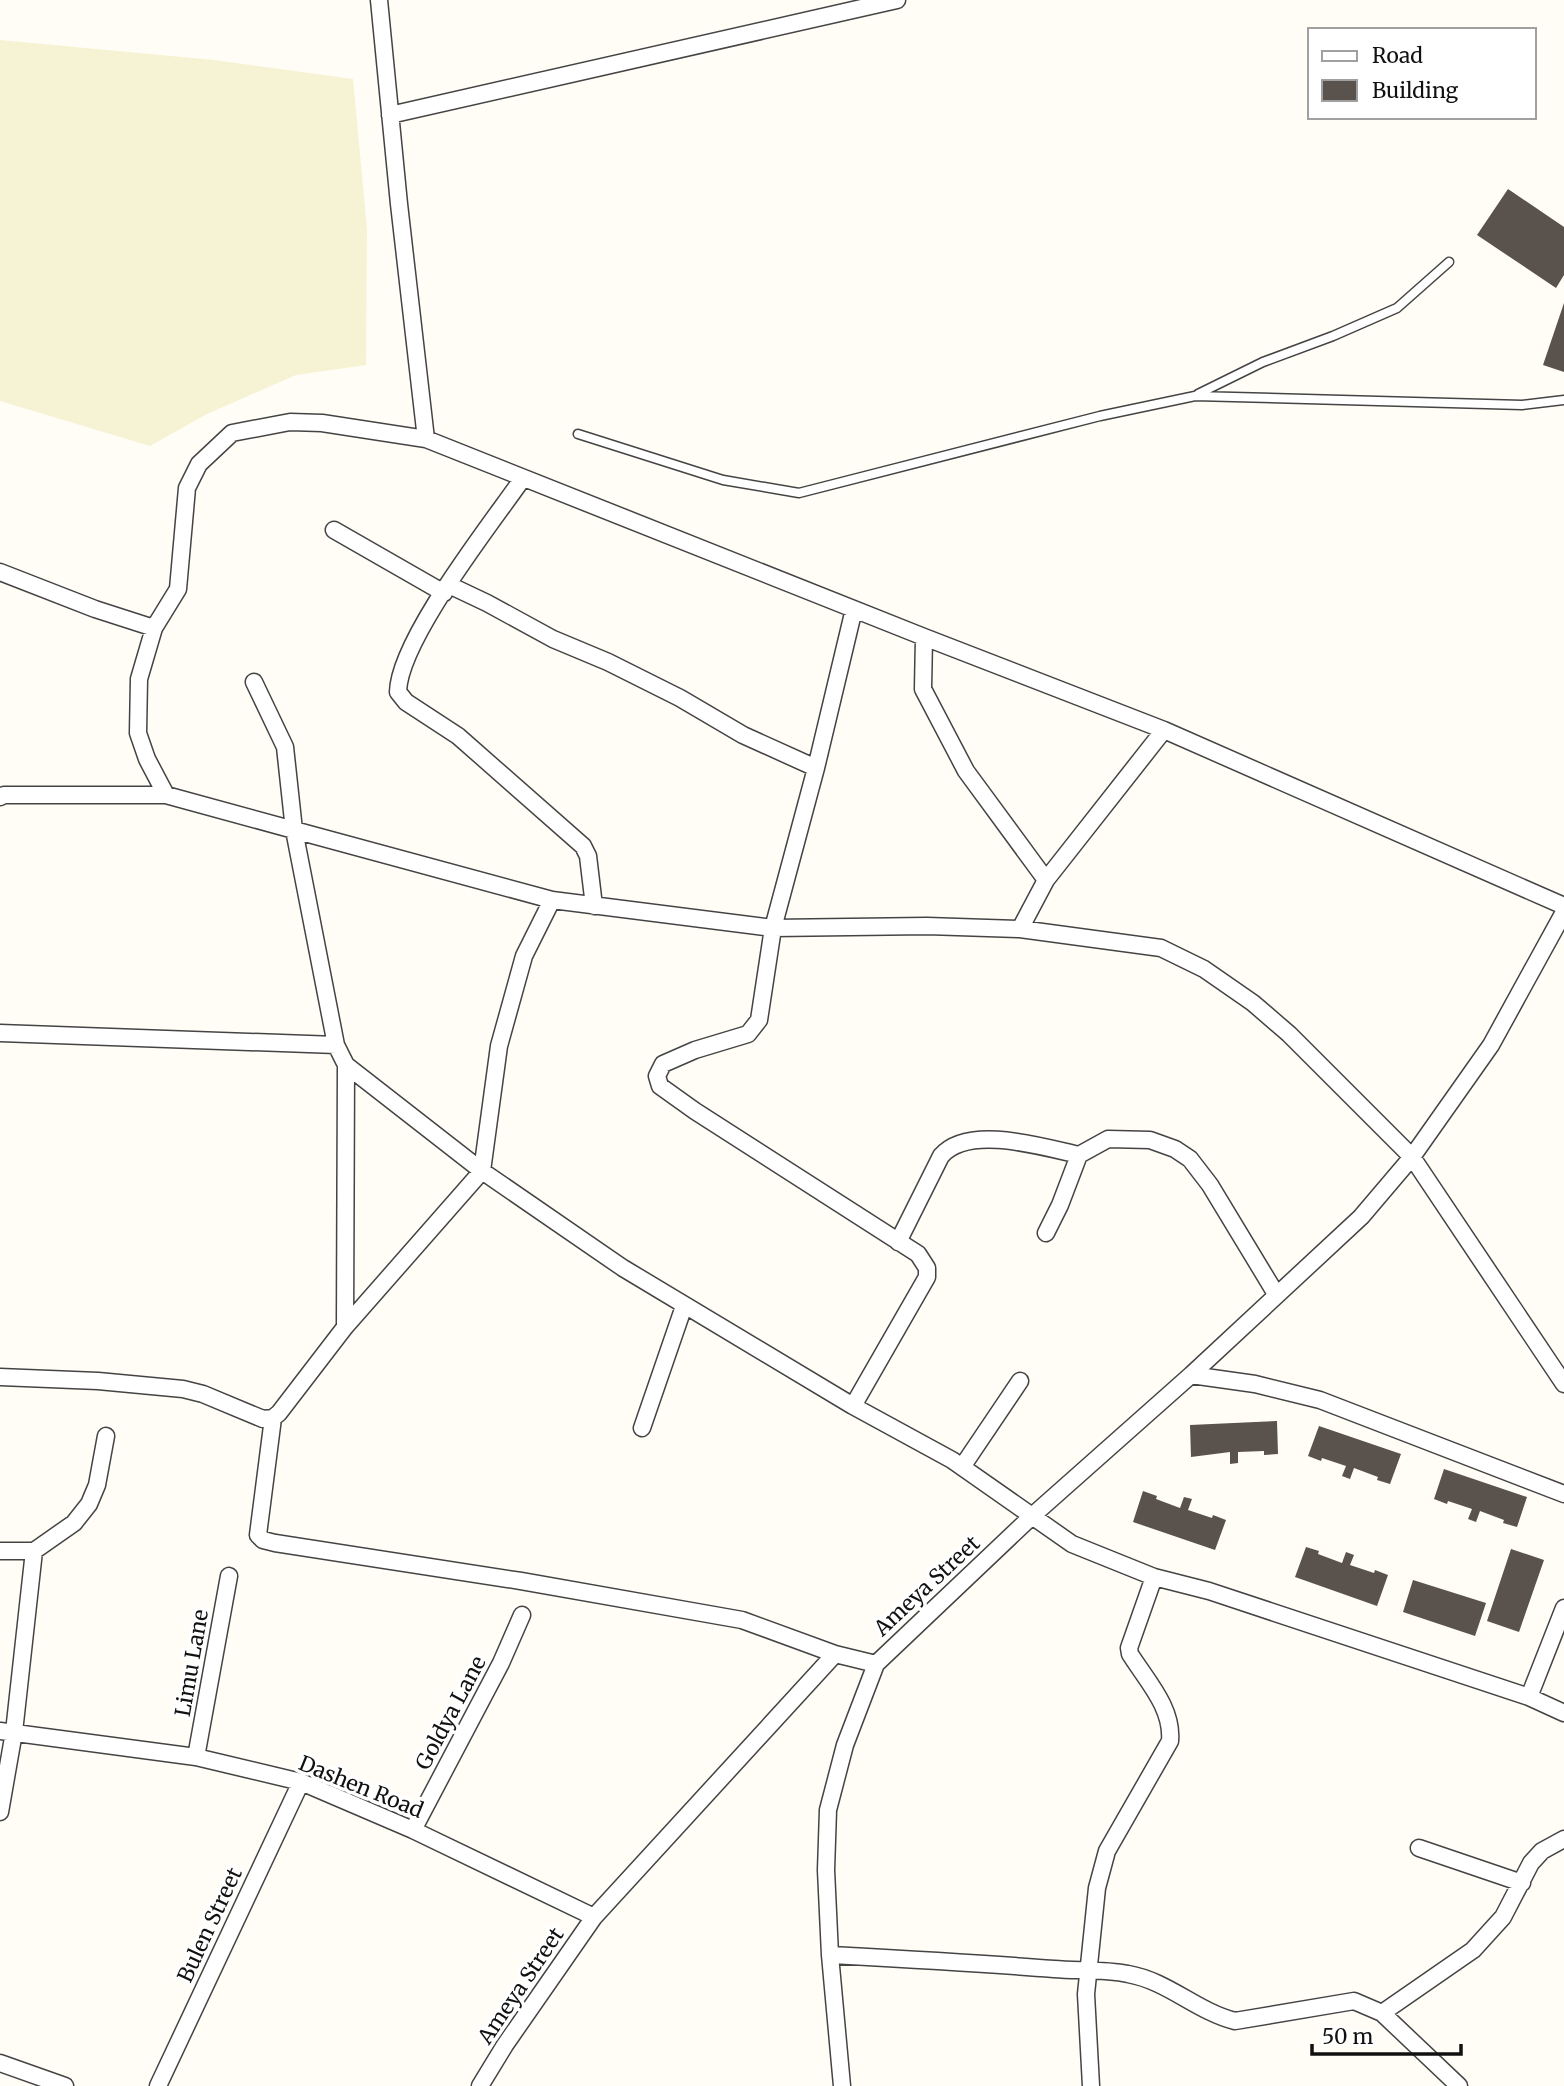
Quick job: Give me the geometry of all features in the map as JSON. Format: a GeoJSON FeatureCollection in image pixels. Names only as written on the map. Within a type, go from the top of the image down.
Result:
{"type":"FeatureCollection","features":[{"type":"Feature","properties":{"kind":"street"},"geometry":{"type":"LineString","coordinates":[[379,0],[426,439]]}},
{"type":"Feature","properties":{"kind":"street"},"geometry":{"type":"LineString","coordinates":[[390,115],[897,0]]}},
{"type":"Feature","properties":{"kind":"street"},"geometry":{"type":"LineString","coordinates":[[166,795],[147,760],[138,733],[139,678],[154,628],[178,589],[187,488],[199,464],[232,433],[289,422],[322,423],[426,439],[1164,730],[1564,909]]}},
{"type":"Feature","properties":{"kind":"street"},"geometry":{"type":"LineString","coordinates":[[523,478],[446,589],[411,649],[398,683],[398,692],[407,702],[458,736],[583,846],[589,856],[594,906]]}},
{"type":"Feature","properties":{"kind":"street"},"geometry":{"type":"LineString","coordinates":[[334,530],[446,589],[487,603],[553,639],[668,691],[743,735],[816,768]]}},
{"type":"Feature","properties":{"kind":"street"},"geometry":{"type":"LineString","coordinates":[[0,572],[95,609],[154,628]]}},
{"type":"Feature","properties":{"kind":"street"},"geometry":{"type":"LineString","coordinates":[[853,1406],[927,1277],[927,1268],[918,1254],[660,1086],[657,1076],[663,1065],[695,1051],[748,1034],[759,1020],[773,928],[816,768],[854,609]]}},
{"type":"Feature","properties":{"kind":"street"},"geometry":{"type":"LineString","coordinates":[[924,637],[923,689],[966,771],[1046,880]]}},
{"type":"Feature","properties":{"kind":"street"},"geometry":{"type":"LineString","coordinates":[[254,682],[285,747],[294,830],[336,1045],[346,1065],[482,1171],[623,1268],[853,1406],[962,1466],[1072,1544],[1154,1577],[1209,1591],[1529,1697],[1564,1713]]}},
{"type":"Feature","properties":{"kind":"street"},"geometry":{"type":"LineString","coordinates":[[1020,929],[1046,880],[1164,730]]}},
{"type":"Feature","properties":{"kind":"street"},"geometry":{"type":"LineString","coordinates":[[0,797],[50,794],[166,795],[552,900],[594,906],[773,928],[927,926],[1020,929],[1161,948],[1204,969],[1253,1003],[1289,1034],[1412,1157],[1564,1384]]}},
{"type":"Feature","properties":{"kind":"street"},"geometry":{"type":"LineString","coordinates":[[0,1377],[97,1381],[183,1389],[203,1394],[263,1419],[273,1418],[285,1407],[345,1327],[482,1171],[499,1046],[524,956],[552,900]]}},
{"type":"Feature","properties":{"kind":"street","name":"Ameya Street"},"geometry":{"type":"LineString","coordinates":[[480,2086],[505,2045],[594,1917],[835,1654],[876,1664],[1031,1517],[1191,1375],[1361,1217],[1412,1157],[1491,1045],[1564,909]]}},
{"type":"Feature","properties":{"kind":"street"},"geometry":{"type":"LineString","coordinates":[[0,1033],[336,1045]]}},
{"type":"Feature","properties":{"kind":"street"},"geometry":{"type":"LineString","coordinates":[[345,1327],[346,1065]]}},
{"type":"Feature","properties":{"kind":"street"},"geometry":{"type":"LineString","coordinates":[[1046,1233],[1079,1155],[1108,1139],[1150,1140],[1175,1149],[1190,1159],[1210,1185],[1276,1294]]}},
{"type":"Feature","properties":{"kind":"street"},"geometry":{"type":"LineString","coordinates":[[898,1242],[948,1147],[970,1140],[1019,1142],[1079,1155]]}},
{"type":"Feature","properties":{"kind":"street"},"geometry":{"type":"LineString","coordinates":[[642,1428],[684,1306]]}},
{"type":"Feature","properties":{"kind":"street"},"geometry":{"type":"LineString","coordinates":[[1191,1375],[1255,1384],[1320,1401],[1564,1494]]}},
{"type":"Feature","properties":{"kind":"street"},"geometry":{"type":"LineString","coordinates":[[962,1466],[1020,1381]]}},
{"type":"Feature","properties":{"kind":"street"},"geometry":{"type":"LineString","coordinates":[[273,1418],[258,1535],[263,1540],[742,1620],[835,1654]]}},
{"type":"Feature","properties":{"kind":"street"},"geometry":{"type":"LineString","coordinates":[[0,1551],[34,1551],[74,1523],[89,1504],[97,1485],[106,1436]]}},
{"type":"Feature","properties":{"kind":"street"},"geometry":{"type":"LineString","coordinates":[[0,1812],[7,1732],[34,1551]]}},
{"type":"Feature","properties":{"kind":"street","name":"Limu Lane"},"geometry":{"type":"LineString","coordinates":[[196,1757],[229,1576]]}},
{"type":"Feature","properties":{"kind":"street"},"geometry":{"type":"LineString","coordinates":[[1091,2086],[1086,1994],[1097,1888],[1107,1851],[1170,1741],[1171,1727],[1166,1710],[1130,1654],[1129,1648],[1154,1577]]}},
{"type":"Feature","properties":{"kind":"street"},"geometry":{"type":"LineString","coordinates":[[1529,1697],[1564,1608]]}},
{"type":"Feature","properties":{"kind":"street","name":"Goldya Lane"},"geometry":{"type":"LineString","coordinates":[[413,1830],[501,1663],[522,1615]]}},
{"type":"Feature","properties":{"kind":"street"},"geometry":{"type":"LineString","coordinates":[[842,2086],[830,1955],[826,1870],[828,1810],[845,1745],[876,1664]]}},
{"type":"Feature","properties":{"kind":"street","name":"Dashen Road"},"geometry":{"type":"LineString","coordinates":[[7,1732],[196,1757],[301,1782],[413,1830],[594,1917]]}},
{"type":"Feature","properties":{"kind":"street","name":"Bulen Street"},"geometry":{"type":"LineString","coordinates":[[158,2086],[301,1782]]}},
{"type":"Feature","properties":{"kind":"street"},"geometry":{"type":"LineString","coordinates":[[1382,2012],[1448,1970],[1473,1950],[1503,1917],[1531,1863],[1542,1851],[1564,1839]]}},
{"type":"Feature","properties":{"kind":"street"},"geometry":{"type":"LineString","coordinates":[[1419,1848],[1522,1883]]}},
{"type":"Feature","properties":{"kind":"street"},"geometry":{"type":"LineString","coordinates":[[830,1955],[961,1961],[1131,1974],[1166,1986],[1188,2002],[1216,2016],[1234,2021],[1354,2001],[1382,2012],[1459,2086]]}},
{"type":"Feature","properties":{"kind":"street"},"geometry":{"type":"LineString","coordinates":[[0,2063],[65,2086]]}},
{"type":"Feature","properties":{"kind":"lane"},"geometry":{"type":"LineString","coordinates":[[1195,396],[1263,362],[1334,336],[1397,308],[1449,262]]}},
{"type":"Feature","properties":{"kind":"lane"},"geometry":{"type":"LineString","coordinates":[[578,434],[723,480],[799,493],[1100,416],[1195,396],[1522,405],[1564,400]]}},
{"type":"Feature","properties":{"kind":"shaded area"},"geometry":{"type":"Polygon","coordinates":[[[0,40],[214,60],[353,79],[367,229],[366,365],[296,375],[207,414],[150,446],[0,401],[0,40]]]}},
{"type":"Feature","properties":{"kind":"building"},"geometry":{"type":"Polygon","coordinates":[[[1508,189],[1564,227],[1564,275],[1556,288],[1477,235],[1508,189]]]}},
{"type":"Feature","properties":{"kind":"building"},"geometry":{"type":"Polygon","coordinates":[[[1564,303],[1564,372],[1543,365],[1564,303]]]}},
{"type":"Feature","properties":{"kind":"building"},"geometry":{"type":"Polygon","coordinates":[[[1277,1421],[1278,1454],[1264,1455],[1264,1451],[1238,1452],[1238,1463],[1230,1464],[1230,1452],[1191,1457],[1190,1425],[1277,1421]]]}},
{"type":"Feature","properties":{"kind":"building"},"geometry":{"type":"Polygon","coordinates":[[[1319,1426],[1401,1454],[1390,1484],[1354,1468],[1350,1479],[1342,1476],[1346,1466],[1308,1456],[1319,1426]]]}},
{"type":"Feature","properties":{"kind":"building"},"geometry":{"type":"Polygon","coordinates":[[[1444,1469],[1527,1497],[1517,1527],[1480,1511],[1476,1522],[1468,1519],[1472,1509],[1434,1499],[1444,1469]]]}},
{"type":"Feature","properties":{"kind":"building"},"geometry":{"type":"Polygon","coordinates":[[[1143,1491],[1180,1508],[1184,1497],[1192,1499],[1188,1510],[1226,1520],[1215,1550],[1133,1522],[1143,1491]]]}},
{"type":"Feature","properties":{"kind":"building"},"geometry":{"type":"Polygon","coordinates":[[[1306,1547],[1342,1563],[1346,1552],[1354,1555],[1350,1565],[1388,1575],[1377,1606],[1295,1577],[1306,1547]]]}},
{"type":"Feature","properties":{"kind":"building"},"geometry":{"type":"Polygon","coordinates":[[[1511,1549],[1544,1560],[1519,1632],[1487,1621],[1511,1549]]]}},
{"type":"Feature","properties":{"kind":"building"},"geometry":{"type":"Polygon","coordinates":[[[1413,1580],[1486,1603],[1475,1636],[1403,1612],[1413,1580]]]}}]}
